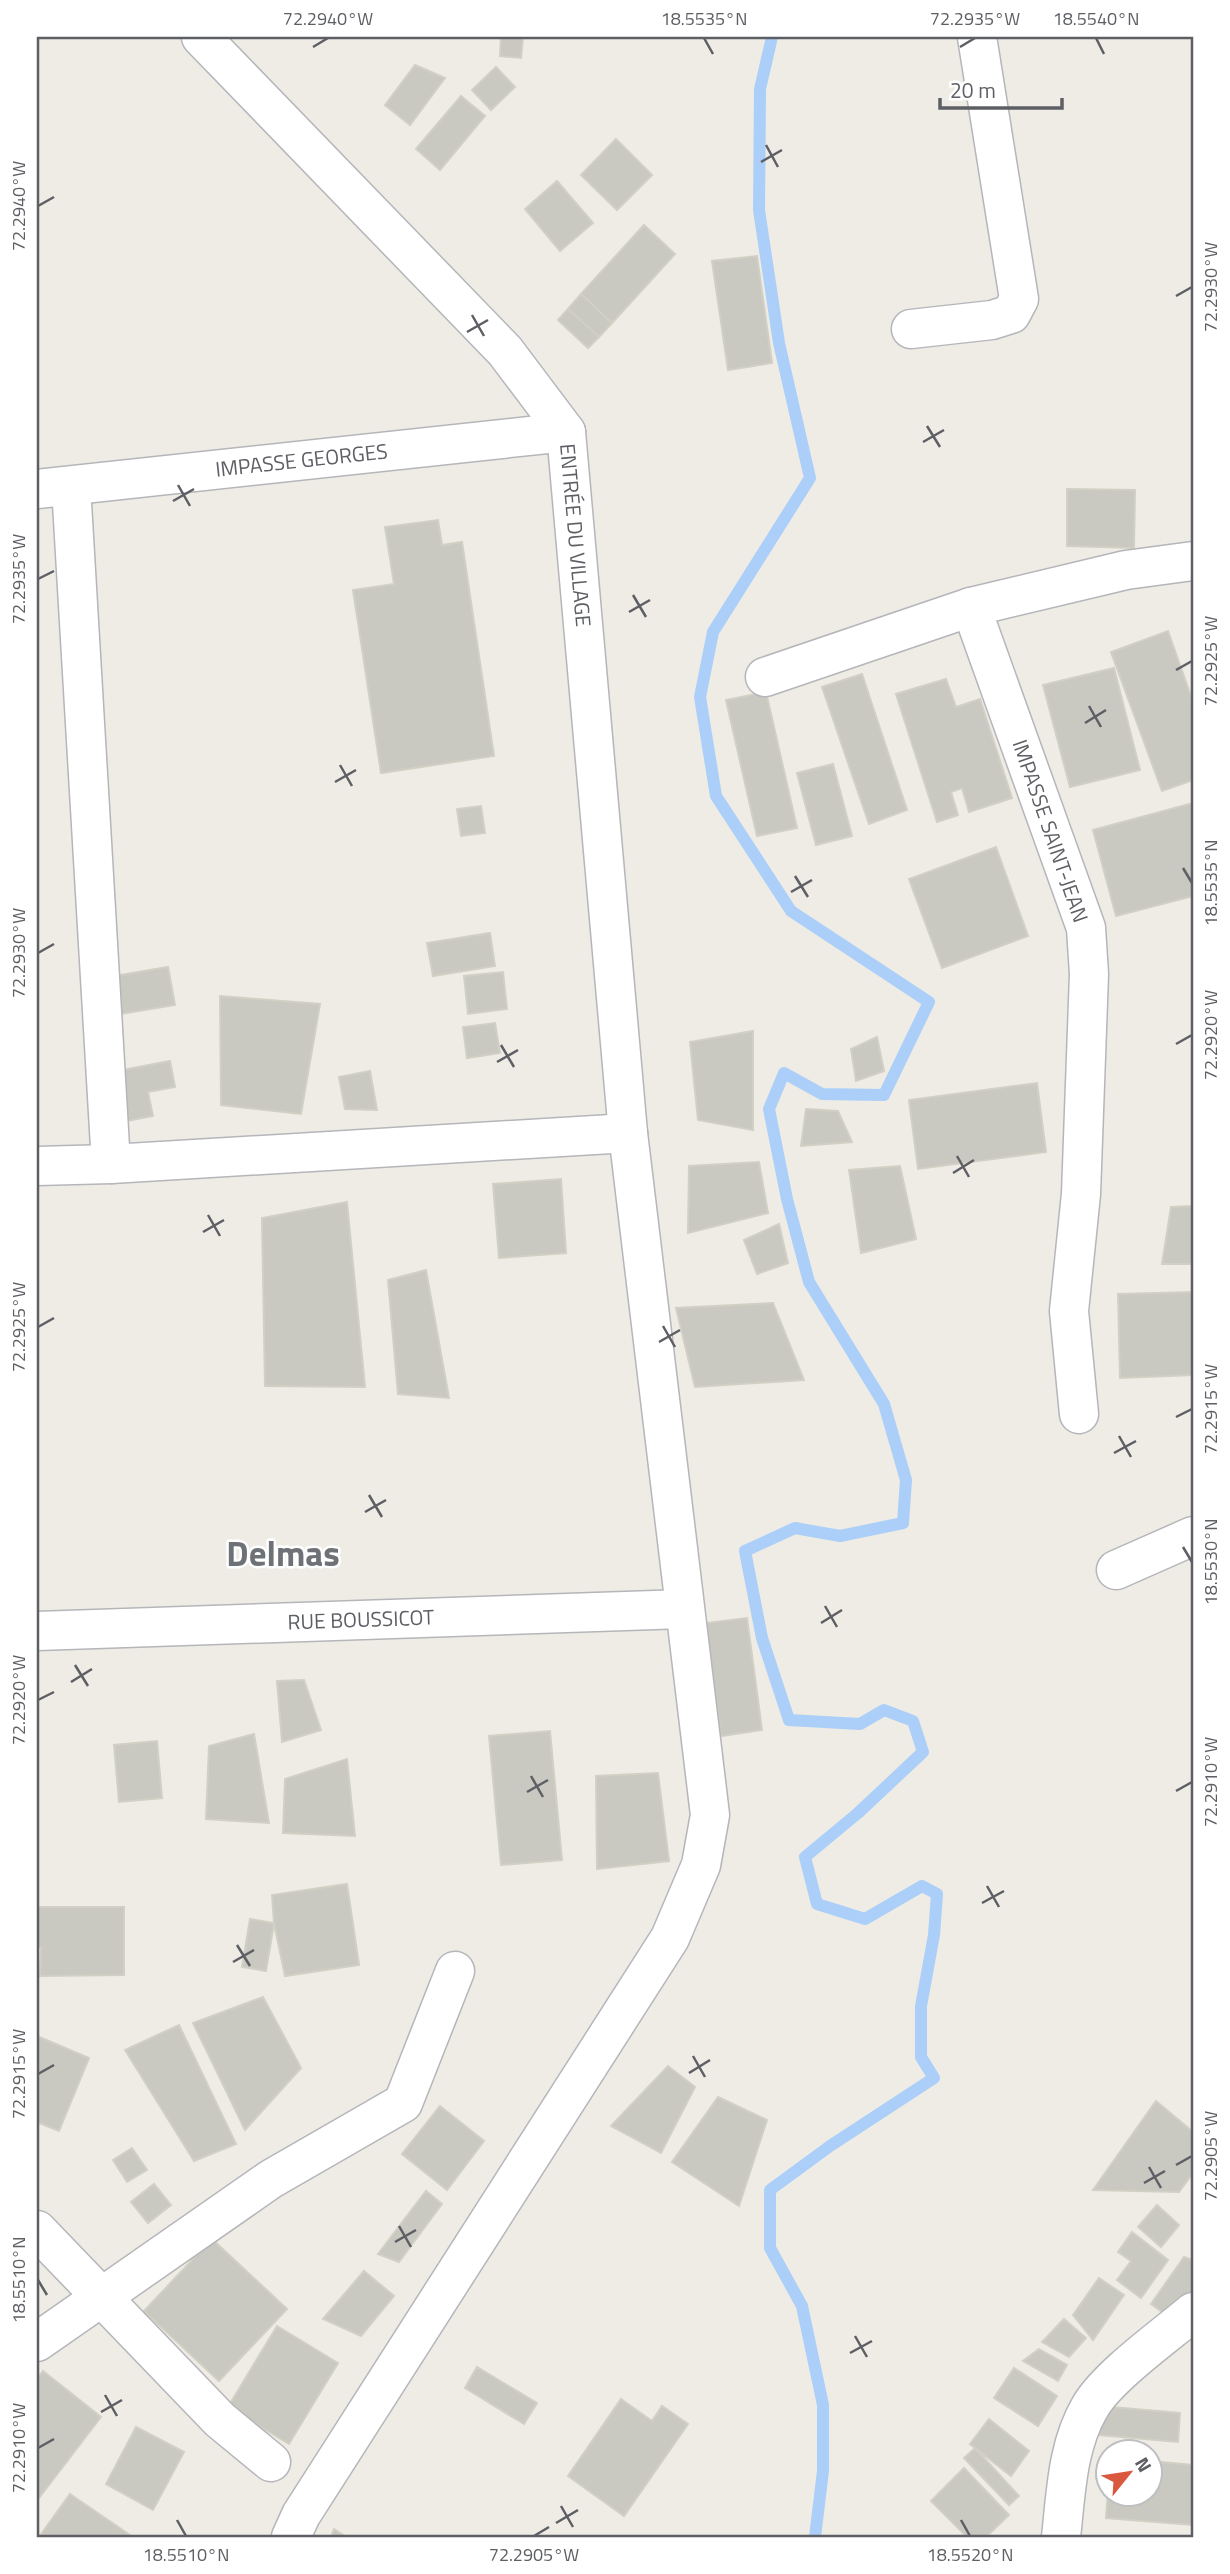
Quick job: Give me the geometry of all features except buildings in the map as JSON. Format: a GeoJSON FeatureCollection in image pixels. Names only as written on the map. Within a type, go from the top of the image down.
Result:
{"type":"FeatureCollection","features":[{"type":"Feature","properties":{"kind":"street","name":"ENTRÉE DU VILLAGE"},"geometry":{"type":"LineString","coordinates":[[201,37],[505,351],[566,432],[628,1133],[710,1815],[701,1865],[670,1938],[301,2515],[291,2537]]}},
{"type":"Feature","properties":{"kind":"street"},"geometry":{"type":"LineString","coordinates":[[911,329],[992,320],[1011,314],[1019,299],[977,37]]}},
{"type":"Feature","properties":{"kind":"street","name":"IMPASSE GEORGES"},"geometry":{"type":"LineString","coordinates":[[54,488],[566,432]]}},
{"type":"Feature","properties":{"kind":"street"},"geometry":{"type":"LineString","coordinates":[[54,488],[111,1164]]}},
{"type":"Feature","properties":{"kind":"street"},"geometry":{"type":"LineString","coordinates":[[765,677],[971,607],[1126,570],[1193,561]]}},
{"type":"Feature","properties":{"kind":"street","name":"IMPASSE SAINT-JEAN"},"geometry":{"type":"LineString","coordinates":[[971,607],[1086,928],[1089,974],[1081,1194],[1069,1311],[1079,1414]]}},
{"type":"Feature","properties":{"kind":"street"},"geometry":{"type":"LineString","coordinates":[[37,1166],[111,1164],[628,1133]]}},
{"type":"Feature","properties":{"kind":"street"},"geometry":{"type":"LineString","coordinates":[[1116,1570],[1193,1536]]}},
{"type":"Feature","properties":{"kind":"street","name":"RUE BOUSSICOT"},"geometry":{"type":"LineString","coordinates":[[37,1631],[684,1609]]}},
{"type":"Feature","properties":{"kind":"street"},"geometry":{"type":"LineString","coordinates":[[37,2342],[271,2179],[403,2103],[455,1971]]}},
{"type":"Feature","properties":{"kind":"street"},"geometry":{"type":"LineString","coordinates":[[37,2230],[220,2420],[271,2462]]}},
{"type":"Feature","properties":{"kind":"street"},"geometry":{"type":"LineString","coordinates":[[1061,2537],[1069,2460],[1090,2406],[1118,2376],[1193,2312]]}},
{"type":"Feature","properties":{"kind":"waterway"},"geometry":{"type":"LineString","coordinates":[[772,37],[760,89],[759,210],[779,343],[810,478],[713,632],[700,697],[716,796],[791,911],[929,1002],[884,1095],[822,1094],[784,1073],[769,1109],[787,1199],[809,1282],[884,1404],[906,1480],[903,1523],[840,1536],[795,1528],[745,1551],[762,1638],[789,1720],[860,1724],[884,1710],[913,1721],[923,1752],[858,1813],[805,1857],[817,1904],[865,1919],[922,1886],[937,1894],[934,1935],[921,2006],[921,2057],[934,2078],[830,2146],[770,2190],[770,2248],[802,2306],[823,2405],[823,2471],[815,2537]]}},
{"type":"Feature","properties":{"kind":"district","name":"Delmas"},"geometry":{"type":"Point","coordinates":[283,1554]}}]}
